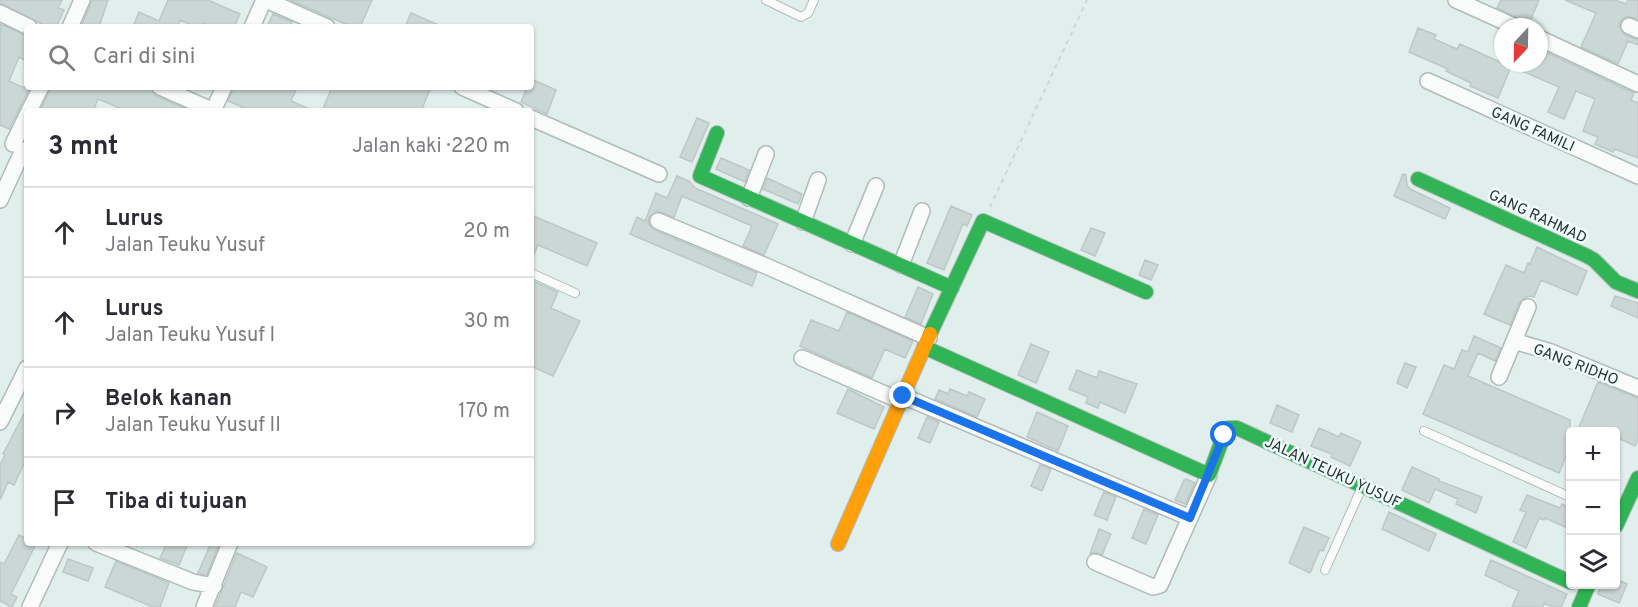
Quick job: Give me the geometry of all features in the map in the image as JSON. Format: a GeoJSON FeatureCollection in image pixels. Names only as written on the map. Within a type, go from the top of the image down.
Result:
{"type":"FeatureCollection","features":[{"type":"Feature","properties":{"kind":"street"},"geometry":{"type":"LineString","coordinates":[[71,24],[82,0]]}},
{"type":"Feature","properties":{"kind":"street"},"geometry":{"type":"LineString","coordinates":[[253,24],[265,0],[320,24]]}},
{"type":"Feature","properties":{"kind":"street"},"geometry":{"type":"LineString","coordinates":[[1456,0],[1496,18]]}},
{"type":"Feature","properties":{"kind":"street"},"geometry":{"type":"LineString","coordinates":[[0,13],[24,25]]}},
{"type":"Feature","properties":{"kind":"street"},"geometry":{"type":"LineString","coordinates":[[1548,42],[1638,84]]}},
{"type":"Feature","properties":{"kind":"street","name":"GANG FAMILI"},"geometry":{"type":"LineString","coordinates":[[1428,81],[1638,176]]}},
{"type":"Feature","properties":{"kind":"street"},"geometry":{"type":"LineString","coordinates":[[30,108],[40,90]]}},
{"type":"Feature","properties":{"kind":"street"},"geometry":{"type":"LineString","coordinates":[[167,90],[207,108]]}},
{"type":"Feature","properties":{"kind":"street"},"geometry":{"type":"LineString","coordinates":[[215,108],[223,90]]}},
{"type":"Feature","properties":{"kind":"street"},"geometry":{"type":"LineString","coordinates":[[469,90],[509,108]]}},
{"type":"Feature","properties":{"kind":"street"},"geometry":{"type":"LineString","coordinates":[[534,119],[659,174]]}},
{"type":"Feature","properties":{"kind":"street"},"geometry":{"type":"LineString","coordinates":[[0,200],[24,123]]}},
{"type":"Feature","properties":{"kind":"street"},"geometry":{"type":"LineString","coordinates":[[717,133],[700,176],[952,288]]}},
{"type":"Feature","properties":{"kind":"street"},"geometry":{"type":"LineString","coordinates":[[750,198],[766,154]]}},
{"type":"Feature","properties":{"kind":"street","name":"GANG RAHMAD"},"geometry":{"type":"LineString","coordinates":[[1418,179],[1587,256],[1616,282],[1638,291]]}},
{"type":"Feature","properties":{"kind":"street"},"geometry":{"type":"LineString","coordinates":[[803,222],[818,180]]}},
{"type":"Feature","properties":{"kind":"street"},"geometry":{"type":"LineString","coordinates":[[852,244],[876,186]]}},
{"type":"Feature","properties":{"kind":"street"},"geometry":{"type":"LineString","coordinates":[[901,265],[922,211]]}},
{"type":"Feature","properties":{"kind":"street"},"geometry":{"type":"LineString","coordinates":[[658,221],[766,266],[1209,475],[1174,556],[1158,586],[1153,587],[1095,562]]}},
{"type":"Feature","properties":{"kind":"street"},"geometry":{"type":"LineString","coordinates":[[838,544],[983,221],[1146,292]]}},
{"type":"Feature","properties":{"kind":"street","name":"GANG RIDHO"},"geometry":{"type":"LineString","coordinates":[[1499,377],[1528,308]]}},
{"type":"Feature","properties":{"kind":"street","name":"GANG RIDHO"},"geometry":{"type":"LineString","coordinates":[[1514,341],[1551,352],[1638,388]]}},
{"type":"Feature","properties":{"kind":"street"},"geometry":{"type":"LineString","coordinates":[[802,358],[1190,518]]}},
{"type":"Feature","properties":{"kind":"street"},"geometry":{"type":"LineString","coordinates":[[0,422],[24,374]]}},
{"type":"Feature","properties":{"kind":"street","name":"JALAN TEUKU YUSUF"},"geometry":{"type":"LineString","coordinates":[[1209,475],[1224,435],[1229,428],[1247,432],[1566,580]]}},
{"type":"Feature","properties":{"kind":"street"},"geometry":{"type":"LineString","coordinates":[[1620,517],[1634,498],[1638,478]]}},
{"type":"Feature","properties":{"kind":"street"},"geometry":{"type":"LineString","coordinates":[[30,607],[59,546]]}},
{"type":"Feature","properties":{"kind":"street"},"geometry":{"type":"LineString","coordinates":[[103,546],[193,582],[214,586]]}},
{"type":"Feature","properties":{"kind":"street"},"geometry":{"type":"LineString","coordinates":[[204,607],[229,546]]}},
{"type":"Feature","properties":{"kind":"street"},"geometry":{"type":"LineString","coordinates":[[1579,607],[1583,589]]}},
{"type":"Feature","properties":{"kind":"lane"},"geometry":{"type":"LineString","coordinates":[[765,0],[801,17],[808,13],[814,0]]}},
{"type":"Feature","properties":{"kind":"lane"},"geometry":{"type":"LineString","coordinates":[[534,274],[575,293]]}},
{"type":"Feature","properties":{"kind":"lane"},"geometry":{"type":"LineString","coordinates":[[1424,431],[1566,495]]}},
{"type":"Feature","properties":{"kind":"lane"},"geometry":{"type":"LineString","coordinates":[[1325,570],[1363,486]]}},
{"type":"Feature","properties":{"kind":"path"},"geometry":{"type":"LineString","coordinates":[[983,221],[1087,0]]}},
{"type":"Feature","properties":{"kind":"building"},"geometry":{"type":"Polygon","coordinates":[[[0,0],[62,0],[58,8],[64,10],[57,24],[42,24],[0,3],[0,0]]]}},
{"type":"Feature","properties":{"kind":"building"},"geometry":{"type":"Polygon","coordinates":[[[92,0],[108,0],[100,24],[82,24],[92,0]]]}},
{"type":"Feature","properties":{"kind":"building"},"geometry":{"type":"Polygon","coordinates":[[[168,0],[208,0],[240,14],[235,24],[189,24],[180,20],[178,24],[134,24],[139,12],[159,21],[168,0]]]}},
{"type":"Feature","properties":{"kind":"building"},"geometry":{"type":"Polygon","coordinates":[[[290,0],[372,0],[361,24],[343,23],[290,0]]]}},
{"type":"Feature","properties":{"kind":"building"},"geometry":{"type":"Polygon","coordinates":[[[1501,0],[1539,0],[1532,18],[1517,18],[1497,8],[1501,0]]]}},
{"type":"Feature","properties":{"kind":"building"},"geometry":{"type":"Polygon","coordinates":[[[1565,0],[1615,0],[1626,4],[1628,0],[1638,0],[1638,19],[1627,16],[1619,26],[1625,35],[1638,40],[1638,45],[1628,41],[1618,64],[1581,47],[1596,13],[1565,0]]]}},
{"type":"Feature","properties":{"kind":"building"},"geometry":{"type":"Polygon","coordinates":[[[411,13],[436,24],[406,24],[411,13]]]}},
{"type":"Feature","properties":{"kind":"building"},"geometry":{"type":"Polygon","coordinates":[[[273,14],[292,22],[291,24],[268,24],[273,14]]]}},
{"type":"Feature","properties":{"kind":"building"},"geometry":{"type":"Polygon","coordinates":[[[0,24],[24,35],[24,60],[19,57],[9,81],[24,87],[24,90],[28,90],[9,129],[0,125],[0,24]]]}},
{"type":"Feature","properties":{"kind":"building"},"geometry":{"type":"Polygon","coordinates":[[[1418,28],[1436,35],[1434,39],[1457,49],[1460,44],[1494,59],[1494,72],[1509,72],[1498,98],[1470,86],[1471,83],[1446,71],[1448,69],[1409,52],[1418,28]]]}},
{"type":"Feature","properties":{"kind":"building"},"geometry":{"type":"Polygon","coordinates":[[[1548,53],[1634,93],[1631,100],[1638,103],[1638,158],[1615,149],[1613,152],[1595,144],[1598,137],[1583,131],[1595,99],[1576,91],[1564,119],[1548,112],[1559,87],[1524,72],[1548,72],[1548,53]]]}},
{"type":"Feature","properties":{"kind":"building"},"geometry":{"type":"Polygon","coordinates":[[[534,80],[556,90],[547,114],[521,102],[526,90],[534,90],[534,80]]]}},
{"type":"Feature","properties":{"kind":"building"},"geometry":{"type":"Polygon","coordinates":[[[50,90],[152,90],[156,96],[184,108],[120,108],[98,99],[94,108],[41,108],[50,90]]]}},
{"type":"Feature","properties":{"kind":"building"},"geometry":{"type":"Polygon","coordinates":[[[233,90],[296,90],[291,101],[307,108],[245,108],[228,101],[233,90]]]}},
{"type":"Feature","properties":{"kind":"building"},"geometry":{"type":"Polygon","coordinates":[[[331,90],[430,90],[422,108],[323,108],[331,90]]]}},
{"type":"Feature","properties":{"kind":"building"},"geometry":{"type":"Polygon","coordinates":[[[697,118],[709,123],[692,162],[680,157],[697,118]]]}},
{"type":"Feature","properties":{"kind":"building"},"geometry":{"type":"Polygon","coordinates":[[[721,158],[749,170],[745,182],[716,169],[721,158]]]}},
{"type":"Feature","properties":{"kind":"building"},"geometry":{"type":"Polygon","coordinates":[[[1403,174],[1406,175],[1407,186],[1412,190],[1450,208],[1445,219],[1394,196],[1403,174]]]}},
{"type":"Feature","properties":{"kind":"building"},"geometry":{"type":"Polygon","coordinates":[[[677,176],[689,181],[695,188],[778,224],[764,255],[743,246],[752,226],[682,196],[674,217],[657,211],[649,217],[648,223],[654,230],[757,273],[752,286],[630,234],[637,217],[645,221],[656,193],[667,198],[677,176]]]}},
{"type":"Feature","properties":{"kind":"building"},"geometry":{"type":"Polygon","coordinates":[[[767,178],[802,194],[798,204],[763,189],[767,178]]]}},
{"type":"Feature","properties":{"kind":"building"},"geometry":{"type":"Polygon","coordinates":[[[951,206],[972,215],[967,226],[963,224],[944,270],[927,263],[951,206]]]}},
{"type":"Feature","properties":{"kind":"building"},"geometry":{"type":"Polygon","coordinates":[[[534,216],[597,243],[587,266],[538,245],[534,255],[534,216]]]}},
{"type":"Feature","properties":{"kind":"building"},"geometry":{"type":"Polygon","coordinates":[[[1091,228],[1105,233],[1095,256],[1081,250],[1091,228]]]}},
{"type":"Feature","properties":{"kind":"building"},"geometry":{"type":"Polygon","coordinates":[[[1537,247],[1587,271],[1577,295],[1541,280],[1534,297],[1526,297],[1519,303],[1510,325],[1484,314],[1506,265],[1524,273],[1537,247]]]}},
{"type":"Feature","properties":{"kind":"building"},"geometry":{"type":"Polygon","coordinates":[[[1145,260],[1158,265],[1151,280],[1139,275],[1145,260]]]}},
{"type":"Feature","properties":{"kind":"building"},"geometry":{"type":"Polygon","coordinates":[[[534,281],[558,292],[551,308],[580,321],[553,376],[534,367],[534,281]]]}},
{"type":"Feature","properties":{"kind":"building"},"geometry":{"type":"Polygon","coordinates":[[[918,287],[933,294],[921,324],[905,317],[918,287]]]}},
{"type":"Feature","properties":{"kind":"building"},"geometry":{"type":"Polygon","coordinates":[[[1615,296],[1638,303],[1638,318],[1611,306],[1615,296]]]}},
{"type":"Feature","properties":{"kind":"building"},"geometry":{"type":"Polygon","coordinates":[[[847,312],[913,341],[905,358],[885,349],[872,378],[800,346],[811,320],[839,331],[847,312]]]}},
{"type":"Feature","properties":{"kind":"building"},"geometry":{"type":"Polygon","coordinates":[[[1474,336],[1501,348],[1495,361],[1478,353],[1468,376],[1570,420],[1570,427],[1566,427],[1566,456],[1559,473],[1423,414],[1444,365],[1454,369],[1462,350],[1468,352],[1474,336]]]}},
{"type":"Feature","properties":{"kind":"building"},"geometry":{"type":"Polygon","coordinates":[[[1031,344],[1049,352],[1036,383],[1018,375],[1031,344]]]}},
{"type":"Feature","properties":{"kind":"building"},"geometry":{"type":"Polygon","coordinates":[[[1405,363],[1416,367],[1407,388],[1397,383],[1405,363]]]}},
{"type":"Feature","properties":{"kind":"building"},"geometry":{"type":"Polygon","coordinates":[[[1077,370],[1097,378],[1099,371],[1137,384],[1125,413],[1100,402],[1098,408],[1086,403],[1088,397],[1069,389],[1077,370]]]}},
{"type":"Feature","properties":{"kind":"building"},"geometry":{"type":"Polygon","coordinates":[[[1598,382],[1638,398],[1638,439],[1635,446],[1620,439],[1620,427],[1579,427],[1598,382]]]}},
{"type":"Feature","properties":{"kind":"building"},"geometry":{"type":"Polygon","coordinates":[[[848,389],[884,407],[874,429],[837,413],[848,389]]]}},
{"type":"Feature","properties":{"kind":"building"},"geometry":{"type":"Polygon","coordinates":[[[950,389],[967,396],[969,392],[985,399],[977,417],[935,399],[939,390],[948,394],[950,389]]]}},
{"type":"Feature","properties":{"kind":"building"},"geometry":{"type":"Polygon","coordinates":[[[1277,405],[1299,415],[1292,432],[1270,423],[1277,405]]]}},
{"type":"Feature","properties":{"kind":"building"},"geometry":{"type":"Polygon","coordinates":[[[1037,412],[1068,426],[1058,451],[1027,437],[1037,412]]]}},
{"type":"Feature","properties":{"kind":"building"},"geometry":{"type":"Polygon","coordinates":[[[24,414],[24,463],[14,485],[8,482],[0,500],[0,465],[5,455],[3,454],[24,414]]]}},
{"type":"Feature","properties":{"kind":"building"},"geometry":{"type":"Polygon","coordinates":[[[927,417],[939,422],[930,443],[918,438],[927,417]]]}},
{"type":"Feature","properties":{"kind":"building"},"geometry":{"type":"Polygon","coordinates":[[[1319,428],[1339,437],[1341,433],[1361,442],[1350,466],[1331,457],[1332,454],[1311,446],[1319,428]]]}},
{"type":"Feature","properties":{"kind":"building"},"geometry":{"type":"Polygon","coordinates":[[[1040,465],[1051,469],[1042,491],[1031,486],[1040,465]]]}},
{"type":"Feature","properties":{"kind":"building"},"geometry":{"type":"Polygon","coordinates":[[[1412,467],[1439,481],[1482,497],[1476,513],[1456,504],[1458,499],[1435,489],[1429,503],[1402,490],[1412,467]]]}},
{"type":"Feature","properties":{"kind":"building"},"geometry":{"type":"Polygon","coordinates":[[[1186,479],[1195,483],[1185,504],[1175,500],[1186,479]]]}},
{"type":"Feature","properties":{"kind":"building"},"geometry":{"type":"Polygon","coordinates":[[[1104,492],[1116,497],[1107,520],[1094,515],[1104,492]]]}},
{"type":"Feature","properties":{"kind":"building"},"geometry":{"type":"Polygon","coordinates":[[[1527,495],[1560,508],[1562,504],[1566,506],[1566,527],[1545,518],[1544,520],[1539,518],[1526,548],[1513,542],[1526,512],[1520,510],[1527,495]]]}},
{"type":"Feature","properties":{"kind":"building"},"geometry":{"type":"Polygon","coordinates":[[[1144,509],[1158,515],[1146,544],[1132,538],[1144,509]]]}},
{"type":"Feature","properties":{"kind":"building"},"geometry":{"type":"Polygon","coordinates":[[[1389,512],[1436,534],[1429,551],[1382,529],[1389,512]]]}},
{"type":"Feature","properties":{"kind":"building"},"geometry":{"type":"Polygon","coordinates":[[[1304,527],[1329,538],[1323,551],[1320,550],[1310,573],[1289,563],[1304,527]]]}},
{"type":"Feature","properties":{"kind":"building"},"geometry":{"type":"Polygon","coordinates":[[[1099,529],[1111,534],[1102,555],[1094,552],[1090,554],[1099,529]]]}},
{"type":"Feature","properties":{"kind":"building"},"geometry":{"type":"Polygon","coordinates":[[[19,535],[24,538],[24,546],[35,546],[11,594],[17,597],[12,607],[0,601],[0,562],[4,564],[19,535]]]}},
{"type":"Feature","properties":{"kind":"building"},"geometry":{"type":"Polygon","coordinates":[[[166,546],[187,546],[179,565],[160,558],[166,546]]]}},
{"type":"Feature","properties":{"kind":"building"},"geometry":{"type":"Polygon","coordinates":[[[210,546],[218,546],[207,575],[198,573],[210,546]]]}},
{"type":"Feature","properties":{"kind":"building"},"geometry":{"type":"Polygon","coordinates":[[[237,553],[267,567],[253,597],[241,592],[235,607],[215,607],[237,553]]]}},
{"type":"Feature","properties":{"kind":"building"},"geometry":{"type":"Polygon","coordinates":[[[68,559],[93,568],[88,581],[63,572],[68,559]]]}},
{"type":"Feature","properties":{"kind":"building"},"geometry":{"type":"Polygon","coordinates":[[[1491,560],[1567,594],[1561,607],[1553,607],[1544,603],[1543,607],[1512,607],[1519,591],[1485,575],[1491,560]]]}},
{"type":"Feature","properties":{"kind":"building"},"geometry":{"type":"Polygon","coordinates":[[[116,561],[169,583],[160,607],[153,607],[105,587],[116,561]]]}},
{"type":"Feature","properties":{"kind":"building"},"geometry":{"type":"Polygon","coordinates":[[[1620,581],[1627,584],[1619,603],[1598,594],[1600,589],[1620,589],[1620,581]]]}},
{"type":"Feature","properties":{"kind":"traffic: fast"},"geometry":{"type":"LineString","coordinates":[[717,133],[700,176],[952,288]]}},
{"type":"Feature","properties":{"kind":"traffic: fast"},"geometry":{"type":"LineString","coordinates":[[1418,179],[1587,256],[1616,282],[1638,291]]}},
{"type":"Feature","properties":{"kind":"traffic: fast"},"geometry":{"type":"LineString","coordinates":[[930,334],[983,221],[1146,292]]}},
{"type":"Feature","properties":{"kind":"traffic: fast"},"geometry":{"type":"LineString","coordinates":[[924,347],[1209,475],[1224,435],[1229,428],[1237,428],[1566,580]]}},
{"type":"Feature","properties":{"kind":"traffic: fast"},"geometry":{"type":"LineString","coordinates":[[1620,517],[1638,478]]}},
{"type":"Feature","properties":{"kind":"traffic: fast"},"geometry":{"type":"LineString","coordinates":[[1579,607],[1587,589]]}},
{"type":"Feature","properties":{"kind":"traffic: slow"},"geometry":{"type":"LineString","coordinates":[[838,544],[930,334]]}},
{"type":"Feature","properties":{"kind":"route"},"geometry":{"type":"LineString","coordinates":[[903,396],[1190,518],[1224,435]]}}]}
